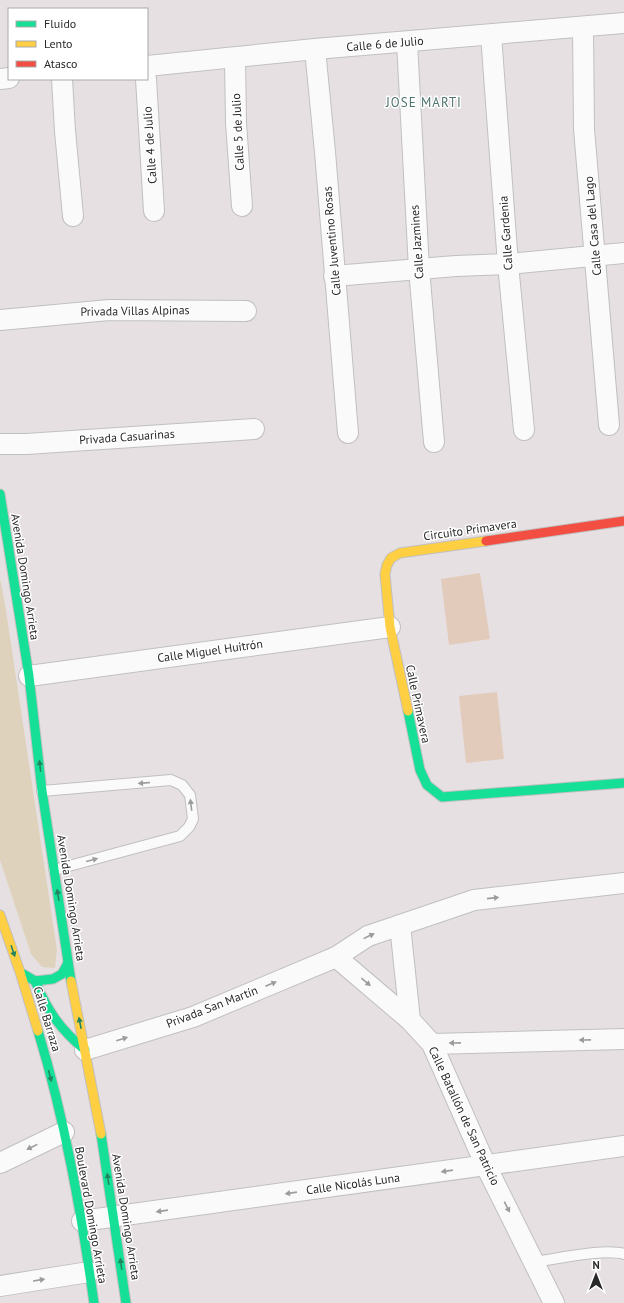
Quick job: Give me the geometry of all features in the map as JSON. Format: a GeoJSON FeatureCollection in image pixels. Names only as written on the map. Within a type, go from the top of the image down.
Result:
{"type":"FeatureCollection","features":[{"type":"Feature","properties":{"kind":"main road","name":"Avenida Domingo Arrieta"},"geometry":{"type":"LineString","coordinates":[[0,494],[29,676],[42,791],[68,962],[102,1142],[126,1303]]}},
{"type":"Feature","properties":{"kind":"main road","name":"Circuito Primavera"},"geometry":{"type":"LineString","coordinates":[[390,627],[386,574],[387,565],[391,558],[400,553],[624,521]]}},
{"type":"Feature","properties":{"kind":"main road","name":"Calle Primavera"},"geometry":{"type":"LineString","coordinates":[[390,627],[420,770],[427,785],[442,797],[624,783]]}},
{"type":"Feature","properties":{"kind":"main road","name":"Calle Barraza"},"geometry":{"type":"LineString","coordinates":[[0,915],[20,972],[46,1057],[64,1132]]}},
{"type":"Feature","properties":{"kind":"main road"},"geometry":{"type":"LineString","coordinates":[[20,972],[35,980],[44,981],[54,979],[62,974],[68,962]]}},
{"type":"Feature","properties":{"kind":"main road"},"geometry":{"type":"LineString","coordinates":[[35,980],[43,1002],[50,1014],[61,1028],[85,1050]]}},
{"type":"Feature","properties":{"kind":"main road","name":"Boulevard Domingo Arrieta"},"geometry":{"type":"LineString","coordinates":[[64,1132],[82,1221],[94,1303]]}},
{"type":"Feature","properties":{"kind":"street","name":"Calle 6 de Julio"},"geometry":{"type":"LineString","coordinates":[[148,66],[315,49],[624,24]]}},
{"type":"Feature","properties":{"kind":"street","name":"Calle Casa del Lago"},"geometry":{"type":"LineString","coordinates":[[583,27],[584,129],[596,256],[609,425]]}},
{"type":"Feature","properties":{"kind":"street","name":"Calle Gardenia"},"geometry":{"type":"LineString","coordinates":[[491,35],[508,264],[524,430]]}},
{"type":"Feature","properties":{"kind":"street","name":"Calle Jazmines"},"geometry":{"type":"LineString","coordinates":[[407,42],[418,269],[434,442]]}},
{"type":"Feature","properties":{"kind":"street","name":"Calle Juventino Rosas"},"geometry":{"type":"LineString","coordinates":[[315,49],[348,433]]}},
{"type":"Feature","properties":{"kind":"street","name":"Calle 5 de Julio"},"geometry":{"type":"LineString","coordinates":[[235,58],[236,123],[242,206]]}},
{"type":"Feature","properties":{"kind":"street"},"geometry":{"type":"LineString","coordinates":[[62,80],[73,216]]}},
{"type":"Feature","properties":{"kind":"street","name":"Calle 4 de Julio"},"geometry":{"type":"LineString","coordinates":[[146,80],[154,211]]}},
{"type":"Feature","properties":{"kind":"street"},"geometry":{"type":"LineString","coordinates":[[334,276],[624,254]]}},
{"type":"Feature","properties":{"kind":"street","name":"Privada Villas Alpinas"},"geometry":{"type":"LineString","coordinates":[[0,320],[108,310],[246,311]]}},
{"type":"Feature","properties":{"kind":"street","name":"Privada Casuarinas"},"geometry":{"type":"LineString","coordinates":[[0,444],[26,444],[254,429]]}},
{"type":"Feature","properties":{"kind":"street","name":"Calle Miguel Huitrón"},"geometry":{"type":"LineString","coordinates":[[29,676],[390,627]]}},
{"type":"Feature","properties":{"kind":"street","name":"Privada San Martín"},"geometry":{"type":"LineString","coordinates":[[85,1050],[193,1017],[336,957],[368,936],[474,900],[624,883]]}},
{"type":"Feature","properties":{"kind":"street"},"geometry":{"type":"LineString","coordinates":[[400,925],[410,1020]]}},
{"type":"Feature","properties":{"kind":"street","name":"Calle Batallón de San Patricio"},"geometry":{"type":"LineString","coordinates":[[336,957],[410,1020],[432,1044],[486,1166],[554,1303]]}},
{"type":"Feature","properties":{"kind":"street"},"geometry":{"type":"LineString","coordinates":[[432,1044],[624,1039]]}},
{"type":"Feature","properties":{"kind":"street"},"geometry":{"type":"LineString","coordinates":[[0,1163],[64,1132]]}},
{"type":"Feature","properties":{"kind":"street","name":"Calle Nicolás Luna"},"geometry":{"type":"LineString","coordinates":[[82,1221],[624,1146]]}},
{"type":"Feature","properties":{"kind":"street"},"geometry":{"type":"LineString","coordinates":[[0,1286],[89,1272]]}},
{"type":"Feature","properties":{"kind":"lane"},"geometry":{"type":"LineString","coordinates":[[42,791],[171,780],[182,785],[190,795],[193,819],[189,827],[180,836],[54,870]]}},
{"type":"Feature","properties":{"kind":"lane"},"geometry":{"type":"LineString","coordinates":[[534,1262],[601,1252],[616,1252],[624,1254]]}},
{"type":"Feature","properties":{"kind":"shaded area"},"geometry":{"type":"Polygon","coordinates":[[[480,573],[490,639],[449,645],[441,579],[480,573]]]}},
{"type":"Feature","properties":{"kind":"shaded area"},"geometry":{"type":"Polygon","coordinates":[[[0,578],[57,950],[55,968],[42,967],[31,954],[0,860],[0,578]]]}},
{"type":"Feature","properties":{"kind":"shaded area"},"geometry":{"type":"Polygon","coordinates":[[[497,692],[504,759],[466,763],[459,696],[497,692]]]}},
{"type":"Feature","properties":{"kind":"traffic: fast"},"geometry":{"type":"LineString","coordinates":[[0,494],[29,676],[42,791],[71,981]]}},
{"type":"Feature","properties":{"kind":"traffic: fast"},"geometry":{"type":"LineString","coordinates":[[408,711],[420,770],[427,785],[442,797],[624,783]]}},
{"type":"Feature","properties":{"kind":"traffic: fast"},"geometry":{"type":"LineString","coordinates":[[23,974],[35,981],[53,979],[62,974],[68,963]]}},
{"type":"Feature","properties":{"kind":"traffic: fast"},"geometry":{"type":"LineString","coordinates":[[36,983],[50,1012],[62,1028],[85,1050]]}},
{"type":"Feature","properties":{"kind":"traffic: fast"},"geometry":{"type":"LineString","coordinates":[[38,1031],[48,1064],[64,1132],[84,1234],[94,1303]]}},
{"type":"Feature","properties":{"kind":"traffic: fast"},"geometry":{"type":"LineString","coordinates":[[101,1134],[126,1303]]}},
{"type":"Feature","properties":{"kind":"traffic: slow"},"geometry":{"type":"LineString","coordinates":[[408,711],[390,627],[385,574],[387,565],[391,558],[400,553],[486,541]]}},
{"type":"Feature","properties":{"kind":"traffic: slow"},"geometry":{"type":"LineString","coordinates":[[0,915],[20,972],[38,1031]]}},
{"type":"Feature","properties":{"kind":"traffic: slow"},"geometry":{"type":"LineString","coordinates":[[71,981],[101,1134]]}},
{"type":"Feature","properties":{"kind":"traffic: jam"},"geometry":{"type":"LineString","coordinates":[[486,541],[624,521]]}},
{"type":"Feature","properties":{"kind":"district","name":"JOSE MARTI"},"geometry":{"type":"Point","coordinates":[424,102]}}]}
